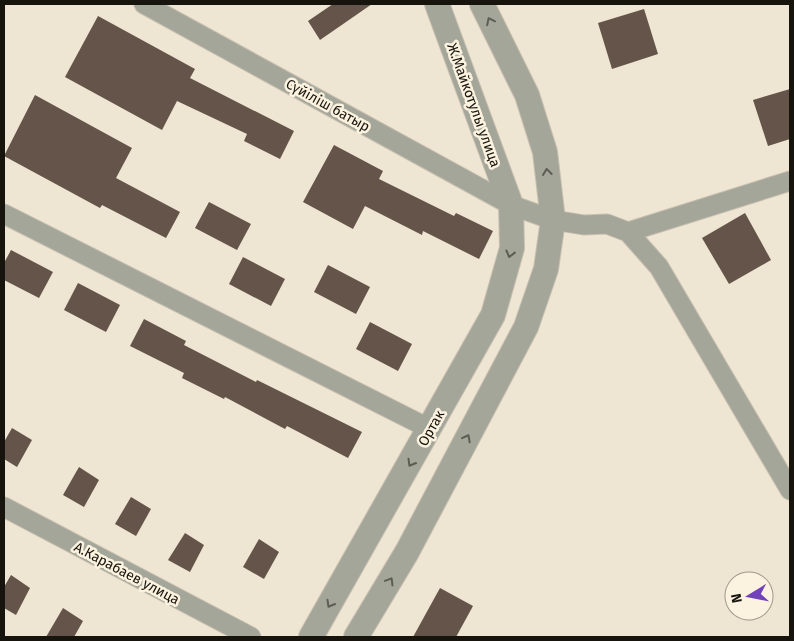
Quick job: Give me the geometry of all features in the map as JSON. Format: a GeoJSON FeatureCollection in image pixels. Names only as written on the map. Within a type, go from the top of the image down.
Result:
{"type":"FeatureCollection","features":[{"type":"Feature","properties":{"kind":"street","name":"Сүйіліш батыр"},"geometry":{"type":"LineString","coordinates":[[144,4],[511,205],[553,220],[584,225],[607,224],[628,232]]}},
{"type":"Feature","properties":{"kind":"street","name":"Ж.Майкотулы улица"},"geometry":{"type":"LineString","coordinates":[[437,4],[511,205]]}},
{"type":"Feature","properties":{"kind":"street"},"geometry":{"type":"LineString","coordinates":[[356,637],[407,552],[526,327],[546,269],[553,220],[545,152],[527,95],[482,4]]}},
{"type":"Feature","properties":{"kind":"street"},"geometry":{"type":"LineString","coordinates":[[790,181],[628,232],[659,266],[790,490]]}},
{"type":"Feature","properties":{"kind":"street","name":"Ортак"},"geometry":{"type":"LineString","coordinates":[[311,637],[493,316],[512,248],[511,205]]}},
{"type":"Feature","properties":{"kind":"street"},"geometry":{"type":"LineString","coordinates":[[4,214],[430,429]]}},
{"type":"Feature","properties":{"kind":"street","name":"А.Карабаев улица"},"geometry":{"type":"LineString","coordinates":[[4,507],[251,637]]}},
{"type":"Feature","properties":{"kind":"building"},"geometry":{"type":"Polygon","coordinates":[[[333,4],[372,4],[320,40],[308,21],[333,4]]]}},
{"type":"Feature","properties":{"kind":"building"},"geometry":{"type":"Polygon","coordinates":[[[644,9],[658,54],[612,69],[598,23],[644,9]]]}},
{"type":"Feature","properties":{"kind":"building"},"geometry":{"type":"Polygon","coordinates":[[[98,16],[195,69],[190,78],[294,131],[280,159],[244,141],[247,134],[177,101],[162,130],[65,77],[98,16]]]}},
{"type":"Feature","properties":{"kind":"building"},"geometry":{"type":"Polygon","coordinates":[[[790,89],[790,139],[768,146],[753,100],[790,89]]]}},
{"type":"Feature","properties":{"kind":"building"},"geometry":{"type":"Polygon","coordinates":[[[35,95],[132,148],[116,178],[180,212],[166,238],[102,205],[100,208],[4,156],[35,95]]]}},
{"type":"Feature","properties":{"kind":"building"},"geometry":{"type":"Polygon","coordinates":[[[334,145],[383,171],[379,179],[454,216],[456,213],[493,231],[479,259],[423,231],[422,235],[365,206],[353,229],[303,202],[334,145]]]}},
{"type":"Feature","properties":{"kind":"building"},"geometry":{"type":"Polygon","coordinates":[[[209,202],[251,224],[237,250],[195,228],[209,202]]]}},
{"type":"Feature","properties":{"kind":"building"},"geometry":{"type":"Polygon","coordinates":[[[745,213],[771,260],[729,284],[702,238],[745,213]]]}},
{"type":"Feature","properties":{"kind":"building"},"geometry":{"type":"Polygon","coordinates":[[[11,250],[53,272],[39,298],[4,280],[4,263],[11,250]]]}},
{"type":"Feature","properties":{"kind":"building"},"geometry":{"type":"Polygon","coordinates":[[[243,257],[285,279],[271,306],[229,284],[243,257]]]}},
{"type":"Feature","properties":{"kind":"building"},"geometry":{"type":"Polygon","coordinates":[[[328,265],[370,287],[356,314],[314,292],[328,265]]]}},
{"type":"Feature","properties":{"kind":"building"},"geometry":{"type":"Polygon","coordinates":[[[78,283],[120,305],[106,332],[64,310],[78,283]]]}},
{"type":"Feature","properties":{"kind":"building"},"geometry":{"type":"Polygon","coordinates":[[[144,319],[186,341],[184,345],[256,382],[257,380],[362,432],[348,458],[287,426],[285,429],[225,397],[224,399],[182,378],[184,373],[130,346],[144,319]]]}},
{"type":"Feature","properties":{"kind":"building"},"geometry":{"type":"Polygon","coordinates":[[[370,322],[412,344],[398,371],[356,349],[370,322]]]}},
{"type":"Feature","properties":{"kind":"building"},"geometry":{"type":"Polygon","coordinates":[[[12,428],[32,440],[17,467],[4,459],[4,442],[12,428]]]}},
{"type":"Feature","properties":{"kind":"building"},"geometry":{"type":"Polygon","coordinates":[[[79,467],[99,480],[84,507],[63,495],[79,467]]]}},
{"type":"Feature","properties":{"kind":"building"},"geometry":{"type":"Polygon","coordinates":[[[131,497],[151,509],[136,536],[115,524],[131,497]]]}},
{"type":"Feature","properties":{"kind":"building"},"geometry":{"type":"Polygon","coordinates":[[[185,533],[204,545],[190,572],[168,560],[185,533]]]}},
{"type":"Feature","properties":{"kind":"building"},"geometry":{"type":"Polygon","coordinates":[[[259,539],[279,552],[264,579],[243,567],[259,539]]]}},
{"type":"Feature","properties":{"kind":"building"},"geometry":{"type":"Polygon","coordinates":[[[11,575],[30,588],[16,615],[4,608],[4,587],[11,575]]]}},
{"type":"Feature","properties":{"kind":"building"},"geometry":{"type":"Polygon","coordinates":[[[440,588],[473,606],[456,637],[413,637],[440,588]]]}},
{"type":"Feature","properties":{"kind":"building"},"geometry":{"type":"Polygon","coordinates":[[[63,608],[83,621],[74,637],[46,637],[63,608]]]}}]}
